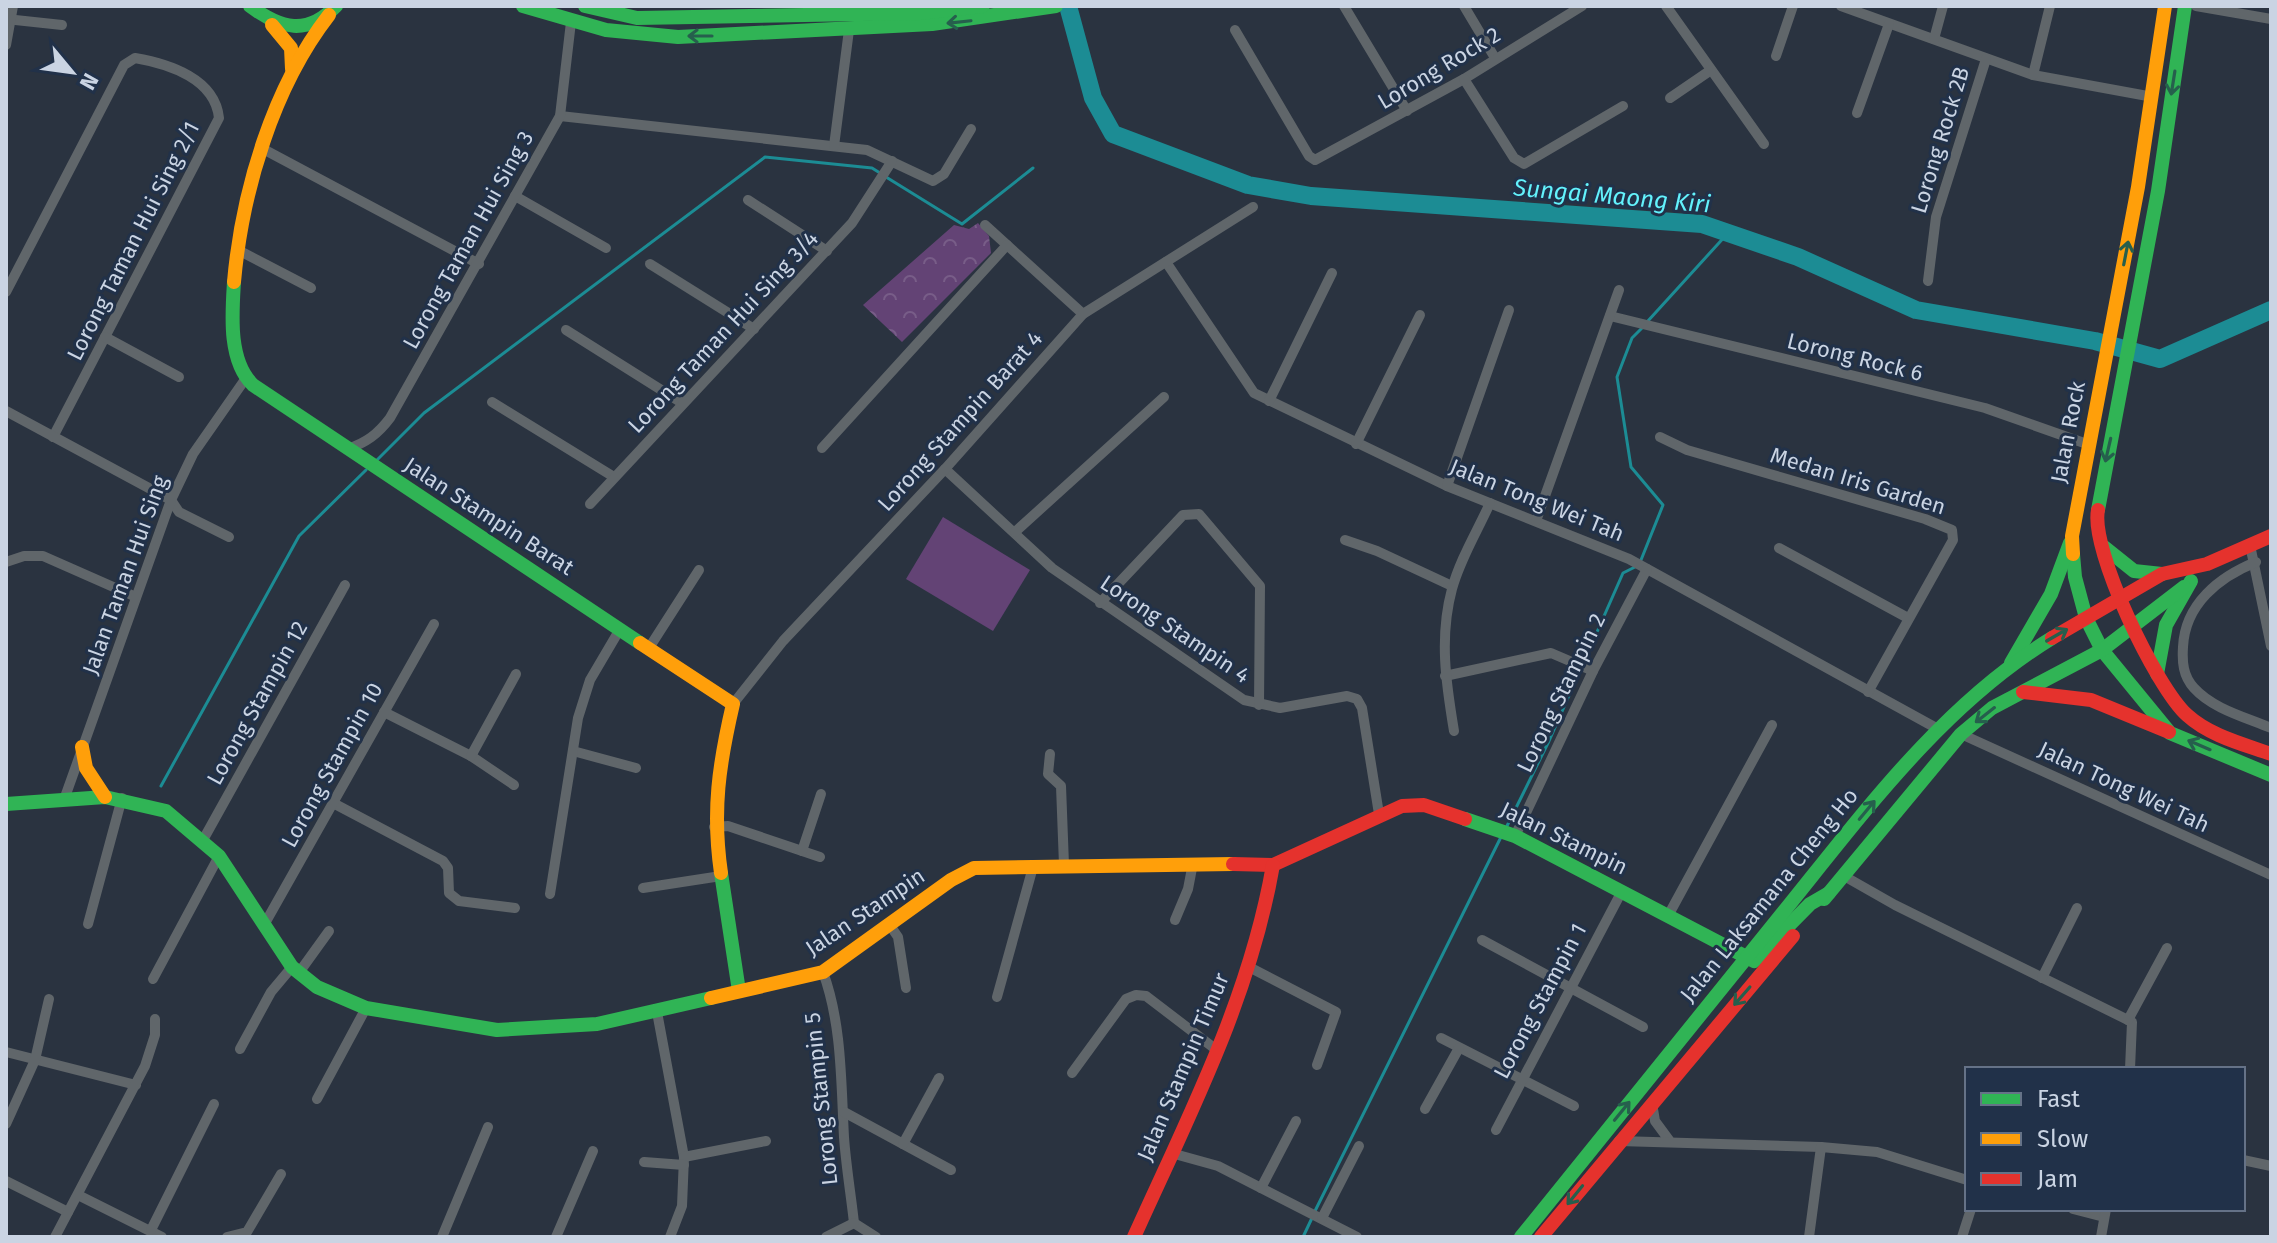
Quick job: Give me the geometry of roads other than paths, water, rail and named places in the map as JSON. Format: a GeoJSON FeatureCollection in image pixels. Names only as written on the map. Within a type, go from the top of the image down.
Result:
{"type":"FeatureCollection","features":[{"type":"Feature","properties":{"kind":"main road"},"geometry":{"type":"LineString","coordinates":[[250,6],[270,22],[291,48],[292,69]]}},
{"type":"Feature","properties":{"kind":"main road"},"geometry":{"type":"LineString","coordinates":[[523,6],[571,22],[624,33],[738,37],[922,26],[1056,6]]}},
{"type":"Feature","properties":{"kind":"main road"},"geometry":{"type":"LineString","coordinates":[[585,6],[637,18],[920,13],[983,6]]}},
{"type":"Feature","properties":{"kind":"main road","name":"Jalan Rock"},"geometry":{"type":"LineString","coordinates":[[2165,6],[2153,97],[2072,536],[2075,577],[2086,618],[2102,650],[2170,733],[2271,775]]}},
{"type":"Feature","properties":{"kind":"main road","name":"Jalan Rock"},"geometry":{"type":"LineString","coordinates":[[2185,6],[2132,335],[2099,489],[2096,519],[2101,543],[2121,596],[2157,680],[2190,718],[2212,732],[2271,754]]}},
{"type":"Feature","properties":{"kind":"main road"},"geometry":{"type":"LineString","coordinates":[[270,22],[294,28],[318,22],[332,10]]}},
{"type":"Feature","properties":{"kind":"main road"},"geometry":{"type":"LineString","coordinates":[[246,378],[230,318],[238,250],[265,150],[292,69],[332,10]]}},
{"type":"Feature","properties":{"kind":"main road","name":"Jalan Stampin Barat"},"geometry":{"type":"LineString","coordinates":[[246,378],[347,449],[733,704]]}},
{"type":"Feature","properties":{"kind":"main road"},"geometry":{"type":"LineString","coordinates":[[2011,663],[2051,594],[2072,536]]}},
{"type":"Feature","properties":{"kind":"main road"},"geometry":{"type":"LineString","coordinates":[[2101,543],[2113,557],[2134,571],[2162,574],[2207,564],[2271,536]]}},
{"type":"Feature","properties":{"kind":"main road"},"geometry":{"type":"LineString","coordinates":[[2157,680],[2159,646],[2166,617],[2207,564]]}},
{"type":"Feature","properties":{"kind":"main road","name":"Jalan Laksamana Cheng Ho"},"geometry":{"type":"LineString","coordinates":[[1521,1237],[1874,801],[1938,729],[2011,663],[2162,574]]}},
{"type":"Feature","properties":{"kind":"main road","name":"Jalan Laksamana Cheng Ho"},"geometry":{"type":"LineString","coordinates":[[1541,1237],[1618,1141],[1961,734],[1992,708],[2102,650],[2191,581]]}},
{"type":"Feature","properties":{"kind":"main road"},"geometry":{"type":"LineString","coordinates":[[2023,692],[2091,700],[2170,733]]}},
{"type":"Feature","properties":{"kind":"main road"},"geometry":{"type":"LineString","coordinates":[[733,704],[719,763],[714,827],[739,991]]}},
{"type":"Feature","properties":{"kind":"main road"},"geometry":{"type":"LineString","coordinates":[[82,747],[91,780],[105,797]]}},
{"type":"Feature","properties":{"kind":"main road","name":"Jalan Stampin"},"geometry":{"type":"LineString","coordinates":[[6,804],[65,797],[105,797],[122,798],[166,811],[219,856],[295,970],[317,987],[366,1008],[497,1030],[561,1028],[657,1012],[823,972],[963,873],[986,866],[1273,865],[1402,806],[1424,805],[1512,834],[1747,957]]}},
{"type":"Feature","properties":{"kind":"main road","name":"Jalan Stampin Timur"},"geometry":{"type":"LineString","coordinates":[[1134,1237],[1218,1051],[1249,967],[1270,893],[1273,865]]}},
{"type":"Feature","properties":{"kind":"main road"},"geometry":{"type":"LineString","coordinates":[[1747,957],[1759,960],[1810,904],[1829,893]]}},
{"type":"Feature","properties":{"kind":"street"},"geometry":{"type":"LineString","coordinates":[[6,45],[8,19],[13,6]]}},
{"type":"Feature","properties":{"kind":"street"},"geometry":{"type":"LineString","coordinates":[[1344,6],[1407,111]]}},
{"type":"Feature","properties":{"kind":"street"},"geometry":{"type":"LineString","coordinates":[[1464,6],[1495,58]]}},
{"type":"Feature","properties":{"kind":"street","name":"Lorong Rock 2"},"geometry":{"type":"LineString","coordinates":[[1235,30],[1309,156],[1315,160],[1464,79],[1582,6]]}},
{"type":"Feature","properties":{"kind":"street"},"geometry":{"type":"LineString","coordinates":[[1666,6],[1764,144]]}},
{"type":"Feature","properties":{"kind":"street"},"geometry":{"type":"LineString","coordinates":[[1776,56],[1793,6]]}},
{"type":"Feature","properties":{"kind":"street"},"geometry":{"type":"LineString","coordinates":[[1934,39],[1943,6]]}},
{"type":"Feature","properties":{"kind":"street"},"geometry":{"type":"LineString","coordinates":[[2033,75],[2050,6]]}},
{"type":"Feature","properties":{"kind":"street"},"geometry":{"type":"LineString","coordinates":[[2196,6],[2271,19]]}},
{"type":"Feature","properties":{"kind":"street"},"geometry":{"type":"LineString","coordinates":[[1846,7],[2033,75],[2153,97]]}},
{"type":"Feature","properties":{"kind":"street"},"geometry":{"type":"LineString","coordinates":[[8,19],[62,25]]}},
{"type":"Feature","properties":{"kind":"street","name":"Lorong Taman Hui Sing 3"},"geometry":{"type":"LineString","coordinates":[[347,449],[371,438],[390,418],[560,116],[571,22]]}},
{"type":"Feature","properties":{"kind":"street"},"geometry":{"type":"LineString","coordinates":[[1857,113],[1889,24]]}},
{"type":"Feature","properties":{"kind":"street"},"geometry":{"type":"LineString","coordinates":[[834,146],[849,30]]}},
{"type":"Feature","properties":{"kind":"street","name":"Lorong Taman Hui Sing 2/1"},"geometry":{"type":"LineString","coordinates":[[6,292],[124,65],[135,58],[204,85],[217,104],[219,118],[53,437]]}},
{"type":"Feature","properties":{"kind":"street","name":"Lorong Rock 2B"},"geometry":{"type":"LineString","coordinates":[[1928,281],[1936,217],[1986,59]]}},
{"type":"Feature","properties":{"kind":"street"},"geometry":{"type":"LineString","coordinates":[[1670,98],[1711,70]]}},
{"type":"Feature","properties":{"kind":"street"},"geometry":{"type":"LineString","coordinates":[[1464,79],[1514,158],[1524,164],[1623,106]]}},
{"type":"Feature","properties":{"kind":"street"},"geometry":{"type":"LineString","coordinates":[[560,116],[867,150],[922,179],[938,179],[971,129]]}},
{"type":"Feature","properties":{"kind":"street"},"geometry":{"type":"LineString","coordinates":[[265,150],[479,264]]}},
{"type":"Feature","properties":{"kind":"street","name":"Lorong Taman Hui Sing 3/4"},"geometry":{"type":"LineString","coordinates":[[590,504],[827,251],[880,183],[890,163]]}},
{"type":"Feature","properties":{"kind":"street"},"geometry":{"type":"LineString","coordinates":[[515,196],[606,248]]}},
{"type":"Feature","properties":{"kind":"street"},"geometry":{"type":"LineString","coordinates":[[748,200],[827,251]]}},
{"type":"Feature","properties":{"kind":"street","name":"Lorong Stampin Barat 4"},"geometry":{"type":"LineString","coordinates":[[733,704],[783,641],[945,469],[1083,314],[1253,207]]}},
{"type":"Feature","properties":{"kind":"street"},"geometry":{"type":"LineString","coordinates":[[985,225],[1083,314]]}},
{"type":"Feature","properties":{"kind":"street"},"geometry":{"type":"LineString","coordinates":[[822,448],[1007,245]]}},
{"type":"Feature","properties":{"kind":"street"},"geometry":{"type":"LineString","coordinates":[[238,250],[311,288]]}},
{"type":"Feature","properties":{"kind":"street","name":"Jalan Tong Wei Tah"},"geometry":{"type":"LineString","coordinates":[[1166,262],[1247,385],[1269,401],[1447,486],[1629,559],[1938,729]]}},
{"type":"Feature","properties":{"kind":"street"},"geometry":{"type":"LineString","coordinates":[[650,264],[754,329]]}},
{"type":"Feature","properties":{"kind":"street"},"geometry":{"type":"LineString","coordinates":[[1269,401],[1332,273]]}},
{"type":"Feature","properties":{"kind":"street"},"geometry":{"type":"LineString","coordinates":[[1536,521],[1619,290]]}},
{"type":"Feature","properties":{"kind":"street"},"geometry":{"type":"LineString","coordinates":[[1447,486],[1509,310]]}},
{"type":"Feature","properties":{"kind":"street"},"geometry":{"type":"LineString","coordinates":[[1356,444],[1420,315]]}},
{"type":"Feature","properties":{"kind":"street","name":"Lorong Rock 6"},"geometry":{"type":"LineString","coordinates":[[1610,316],[1985,408],[2087,444]]}},
{"type":"Feature","properties":{"kind":"street"},"geometry":{"type":"LineString","coordinates":[[566,330],[682,403]]}},
{"type":"Feature","properties":{"kind":"street"},"geometry":{"type":"LineString","coordinates":[[105,337],[179,377]]}},
{"type":"Feature","properties":{"kind":"street","name":"Jalan Taman Hui Sing"},"geometry":{"type":"LineString","coordinates":[[65,797],[171,500],[193,454],[246,378]]}},
{"type":"Feature","properties":{"kind":"street"},"geometry":{"type":"LineString","coordinates":[[1015,532],[1164,397]]}},
{"type":"Feature","properties":{"kind":"street"},"geometry":{"type":"LineString","coordinates":[[492,402],[614,477]]}},
{"type":"Feature","properties":{"kind":"street"},"geometry":{"type":"LineString","coordinates":[[6,411],[171,500],[179,512],[229,537]]}},
{"type":"Feature","properties":{"kind":"street","name":"Medan Iris Garden"},"geometry":{"type":"LineString","coordinates":[[1660,437],[1687,450],[1925,519],[1952,530],[1953,540],[1868,692]]}},
{"type":"Feature","properties":{"kind":"street","name":"Lorong Stampin 4"},"geometry":{"type":"LineString","coordinates":[[945,469],[1052,568],[1244,700],[1280,708],[1347,696],[1357,699],[1362,708],[1379,814]]}},
{"type":"Feature","properties":{"kind":"street"},"geometry":{"type":"LineString","coordinates":[[1454,731],[1445,676],[1444,628],[1452,586],[1490,503]]}},
{"type":"Feature","properties":{"kind":"street"},"geometry":{"type":"LineString","coordinates":[[1100,603],[1183,515],[1199,514],[1260,586],[1259,705]]}},
{"type":"Feature","properties":{"kind":"street"},"geometry":{"type":"LineString","coordinates":[[1345,540],[1377,551],[1452,586]]}},
{"type":"Feature","properties":{"kind":"street"},"geometry":{"type":"LineString","coordinates":[[2250,545],[2256,562],[2271,646]]}},
{"type":"Feature","properties":{"kind":"street"},"geometry":{"type":"LineString","coordinates":[[1779,548],[1908,618]]}},
{"type":"Feature","properties":{"kind":"street"},"geometry":{"type":"LineString","coordinates":[[6,562],[24,556],[43,556],[136,597]]}},
{"type":"Feature","properties":{"kind":"street"},"geometry":{"type":"LineString","coordinates":[[2256,562],[2232,572],[2196,605],[2183,636],[2181,664],[2191,685],[2203,697],[2271,728]]}},
{"type":"Feature","properties":{"kind":"street","name":"Lorong Stampin 2"},"geometry":{"type":"LineString","coordinates":[[1512,834],[1589,669],[1644,568]]}},
{"type":"Feature","properties":{"kind":"street"},"geometry":{"type":"LineString","coordinates":[[649,648],[699,570]]}},
{"type":"Feature","properties":{"kind":"street","name":"Lorong Stampin 12"},"geometry":{"type":"LineString","coordinates":[[203,840],[345,585]]}},
{"type":"Feature","properties":{"kind":"street","name":"Lorong Stampin 10"},"geometry":{"type":"LineString","coordinates":[[264,925],[434,624]]}},
{"type":"Feature","properties":{"kind":"street"},"geometry":{"type":"LineString","coordinates":[[550,894],[573,751],[590,680],[620,629]]}},
{"type":"Feature","properties":{"kind":"street"},"geometry":{"type":"LineString","coordinates":[[1445,676],[1551,653],[1589,669]]}},
{"type":"Feature","properties":{"kind":"street"},"geometry":{"type":"LineString","coordinates":[[471,756],[516,674]]}},
{"type":"Feature","properties":{"kind":"street"},"geometry":{"type":"LineString","coordinates":[[384,712],[471,756],[514,785]]}},
{"type":"Feature","properties":{"kind":"street"},"geometry":{"type":"LineString","coordinates":[[1669,914],[1772,725]]}},
{"type":"Feature","properties":{"kind":"street","name":"Jalan Tong Wei Tah"},"geometry":{"type":"LineString","coordinates":[[1961,734],[2271,875]]}},
{"type":"Feature","properties":{"kind":"street"},"geometry":{"type":"LineString","coordinates":[[573,751],[636,768]]}},
{"type":"Feature","properties":{"kind":"street"},"geometry":{"type":"LineString","coordinates":[[1050,754],[1048,774],[1061,786],[1064,865]]}},
{"type":"Feature","properties":{"kind":"street"},"geometry":{"type":"LineString","coordinates":[[802,851],[821,794]]}},
{"type":"Feature","properties":{"kind":"street"},"geometry":{"type":"LineString","coordinates":[[88,924],[122,798]]}},
{"type":"Feature","properties":{"kind":"street"},"geometry":{"type":"LineString","coordinates":[[333,803],[443,861],[448,868],[449,893],[459,901],[515,908]]}},
{"type":"Feature","properties":{"kind":"street"},"geometry":{"type":"LineString","coordinates":[[714,827],[728,826],[820,857]]}},
{"type":"Feature","properties":{"kind":"street"},"geometry":{"type":"LineString","coordinates":[[153,979],[219,856]]}},
{"type":"Feature","properties":{"kind":"street"},"geometry":{"type":"LineString","coordinates":[[1175,920],[1188,889],[1193,863]]}},
{"type":"Feature","properties":{"kind":"street"},"geometry":{"type":"LineString","coordinates":[[997,997],[1033,867]]}},
{"type":"Feature","properties":{"kind":"street"},"geometry":{"type":"LineString","coordinates":[[643,888],[721,876]]}},
{"type":"Feature","properties":{"kind":"street"},"geometry":{"type":"LineString","coordinates":[[1844,876],[2134,1024],[2130,1067]]}},
{"type":"Feature","properties":{"kind":"street","name":"Lorong Stampin 1"},"geometry":{"type":"LineString","coordinates":[[1496,1130],[1622,891]]}},
{"type":"Feature","properties":{"kind":"street"},"geometry":{"type":"LineString","coordinates":[[2042,978],[2077,908]]}},
{"type":"Feature","properties":{"kind":"street"},"geometry":{"type":"LineString","coordinates":[[889,924],[898,937],[906,988]]}},
{"type":"Feature","properties":{"kind":"street"},"geometry":{"type":"LineString","coordinates":[[240,1049],[271,992],[329,931]]}},
{"type":"Feature","properties":{"kind":"street"},"geometry":{"type":"LineString","coordinates":[[1482,940],[1643,1027]]}},
{"type":"Feature","properties":{"kind":"street"},"geometry":{"type":"LineString","coordinates":[[2128,1020],[2167,948]]}},
{"type":"Feature","properties":{"kind":"street"},"geometry":{"type":"LineString","coordinates":[[1249,967],[1336,1012],[1317,1065]]}},
{"type":"Feature","properties":{"kind":"street","name":"Lorong Stampin 5"},"geometry":{"type":"LineString","coordinates":[[823,972],[830,991],[836,1033],[854,1223]]}},
{"type":"Feature","properties":{"kind":"street"},"geometry":{"type":"LineString","coordinates":[[1072,1073],[1126,999],[1136,995],[1146,996],[1218,1051]]}},
{"type":"Feature","properties":{"kind":"street"},"geometry":{"type":"LineString","coordinates":[[6,1124],[35,1060],[49,999]]}},
{"type":"Feature","properties":{"kind":"street"},"geometry":{"type":"LineString","coordinates":[[317,1099],[366,1008]]}},
{"type":"Feature","properties":{"kind":"street"},"geometry":{"type":"LineString","coordinates":[[657,1012],[684,1161],[682,1206],[670,1237]]}},
{"type":"Feature","properties":{"kind":"street"},"geometry":{"type":"LineString","coordinates":[[55,1237],[136,1085],[151,1049],[155,1019]]}},
{"type":"Feature","properties":{"kind":"street"},"geometry":{"type":"LineString","coordinates":[[1441,1038],[1574,1106]]}},
{"type":"Feature","properties":{"kind":"street"},"geometry":{"type":"LineString","coordinates":[[1425,1109],[1459,1048]]}},
{"type":"Feature","properties":{"kind":"street"},"geometry":{"type":"LineString","coordinates":[[6,1052],[136,1085]]}},
{"type":"Feature","properties":{"kind":"street"},"geometry":{"type":"LineString","coordinates":[[903,1144],[939,1078]]}},
{"type":"Feature","properties":{"kind":"street"},"geometry":{"type":"LineString","coordinates":[[1652,1103],[1655,1121],[1669,1140]]}},
{"type":"Feature","properties":{"kind":"street"},"geometry":{"type":"LineString","coordinates":[[151,1230],[214,1104]]}},
{"type":"Feature","properties":{"kind":"street"},"geometry":{"type":"LineString","coordinates":[[844,1112],[951,1170]]}},
{"type":"Feature","properties":{"kind":"street"},"geometry":{"type":"LineString","coordinates":[[1261,1188],[1296,1121]]}},
{"type":"Feature","properties":{"kind":"street"},"geometry":{"type":"LineString","coordinates":[[442,1237],[488,1127]]}},
{"type":"Feature","properties":{"kind":"street"},"geometry":{"type":"LineString","coordinates":[[1618,1141],[1669,1140],[1877,1152],[1965,1179]]}},
{"type":"Feature","properties":{"kind":"street"},"geometry":{"type":"LineString","coordinates":[[644,1162],[684,1161],[766,1141]]}},
{"type":"Feature","properties":{"kind":"street"},"geometry":{"type":"LineString","coordinates":[[1320,1216],[1359,1146]]}},
{"type":"Feature","properties":{"kind":"street"},"geometry":{"type":"LineString","coordinates":[[1809,1237],[1821,1147]]}},
{"type":"Feature","properties":{"kind":"street"},"geometry":{"type":"LineString","coordinates":[[556,1237],[593,1151]]}},
{"type":"Feature","properties":{"kind":"street"},"geometry":{"type":"LineString","coordinates":[[1171,1153],[1218,1166],[1357,1237]]}},
{"type":"Feature","properties":{"kind":"street"},"geometry":{"type":"LineString","coordinates":[[2245,1160],[2271,1166]]}},
{"type":"Feature","properties":{"kind":"street"},"geometry":{"type":"LineString","coordinates":[[227,1237],[243,1234],[252,1227],[281,1174]]}},
{"type":"Feature","properties":{"kind":"street"},"geometry":{"type":"LineString","coordinates":[[6,1181],[68,1212]]}},
{"type":"Feature","properties":{"kind":"street"},"geometry":{"type":"LineString","coordinates":[[78,1195],[162,1237]]}},
{"type":"Feature","properties":{"kind":"street"},"geometry":{"type":"LineString","coordinates":[[1962,1237],[1970,1211]]}},
{"type":"Feature","properties":{"kind":"street"},"geometry":{"type":"LineString","coordinates":[[2101,1237],[2105,1213]]}},
{"type":"Feature","properties":{"kind":"street"},"geometry":{"type":"LineString","coordinates":[[826,1237],[854,1223],[876,1237]]}},
{"type":"Feature","properties":{"kind":"waterway","name":"Sungai Maong Kiri"},"geometry":{"type":"LineString","coordinates":[[1068,6],[1093,98],[1113,134],[1248,185],[1311,196],[1702,224],[1798,257],[1916,310],[2095,341],[2160,359],[2271,310]]}},
{"type":"Feature","properties":{"kind":"waterway"},"geometry":{"type":"LineString","coordinates":[[375,462],[424,413],[765,157],[872,168],[880,173]]}},
{"type":"Feature","properties":{"kind":"waterway"},"geometry":{"type":"LineString","coordinates":[[886,177],[962,224],[1033,168]]}},
{"type":"Feature","properties":{"kind":"waterway"},"geometry":{"type":"LineString","coordinates":[[1647,322],[1728,233]]}},
{"type":"Feature","properties":{"kind":"waterway"},"geometry":{"type":"LineString","coordinates":[[1641,560],[1663,505],[1631,467],[1617,377],[1632,338],[1642,328]]}},
{"type":"Feature","properties":{"kind":"waterway"},"geometry":{"type":"LineString","coordinates":[[161,786],[299,536],[366,470]]}},
{"type":"Feature","properties":{"kind":"waterway"},"geometry":{"type":"LineString","coordinates":[[1506,828],[1549,741],[1623,573],[1637,566]]}},
{"type":"Feature","properties":{"kind":"waterway"},"geometry":{"type":"LineString","coordinates":[[1315,1211],[1502,835]]}},
{"type":"Feature","properties":{"kind":"waterway"},"geometry":{"type":"LineString","coordinates":[[1303,1237],[1312,1218]]}}]}
